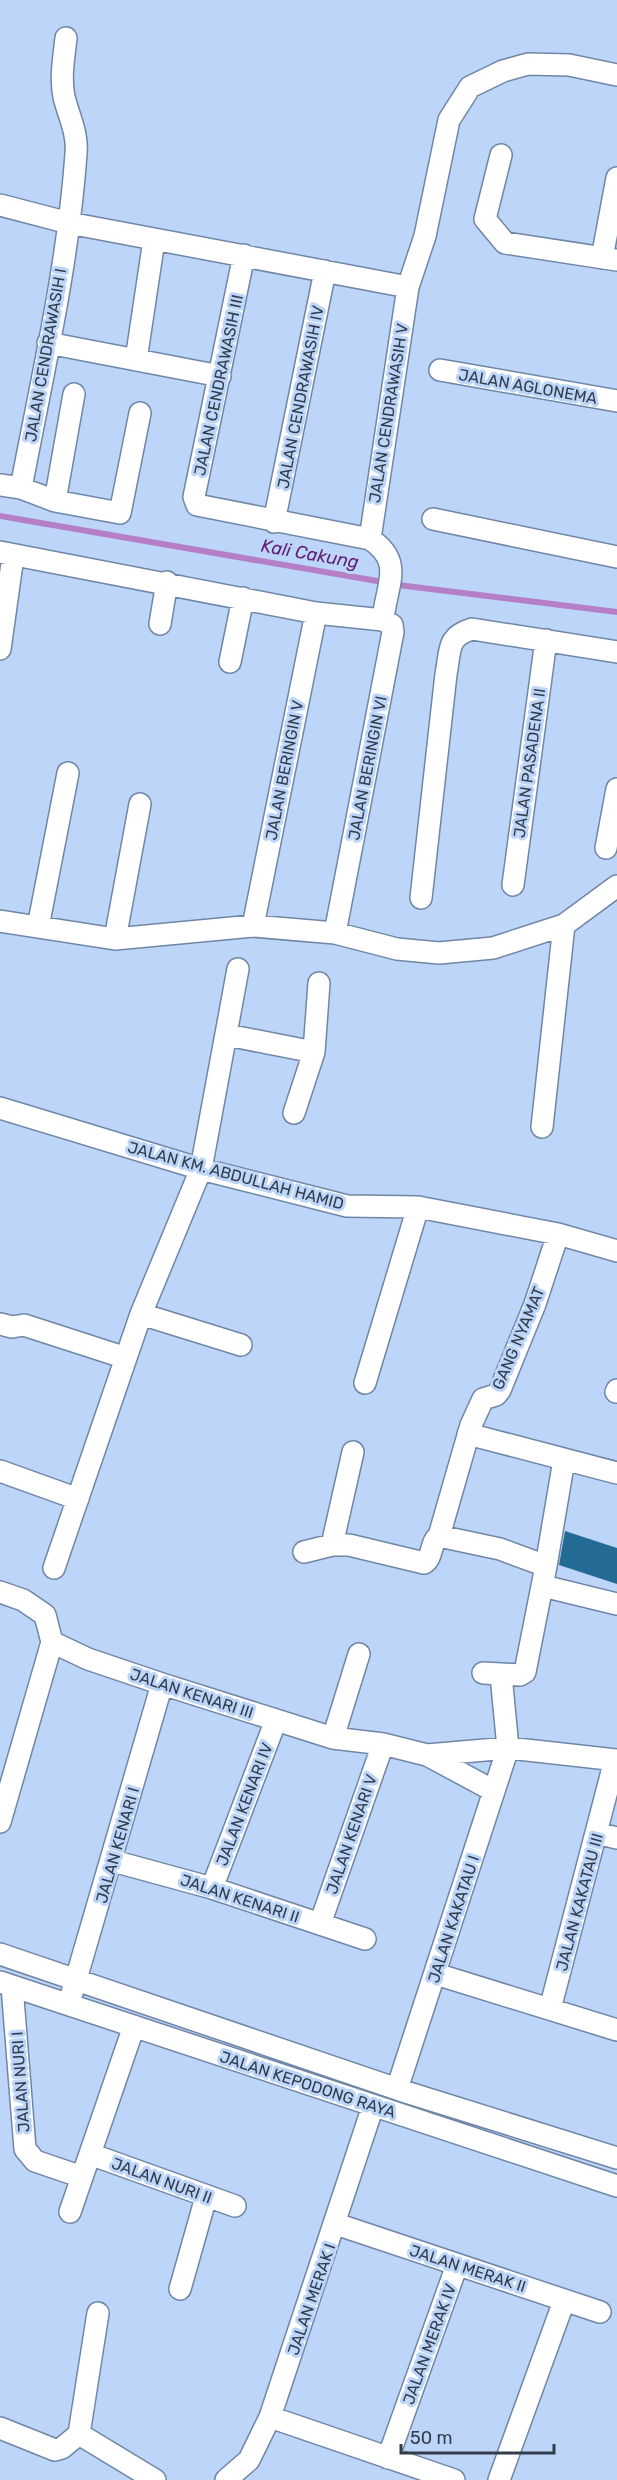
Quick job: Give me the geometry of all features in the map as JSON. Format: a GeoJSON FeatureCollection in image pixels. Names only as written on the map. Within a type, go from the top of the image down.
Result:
{"type":"FeatureCollection","features":[{"type":"Feature","properties":{"kind":"street","name":"JALAN CENDRAWASIH I"},"geometry":{"type":"LineString","coordinates":[[21,488],[69,223],[77,152],[76,135],[64,97],[62,75],[66,38]]}},
{"type":"Feature","properties":{"kind":"street","name":"JALAN CENDRAWASIH V"},"geometry":{"type":"LineString","coordinates":[[370,539],[408,287],[425,236],[449,120],[470,87],[503,71],[528,64],[569,65],[617,75]]}},
{"type":"Feature","properties":{"kind":"street"},"geometry":{"type":"LineString","coordinates":[[501,155],[485,219],[505,243],[609,259],[617,178]]}},
{"type":"Feature","properties":{"kind":"street"},"geometry":{"type":"LineString","coordinates":[[0,205],[69,223],[408,287]]}},
{"type":"Feature","properties":{"kind":"street"},"geometry":{"type":"LineString","coordinates":[[136,360],[154,240]]}},
{"type":"Feature","properties":{"kind":"street","name":"JALAN CENDRAWASIH III"},"geometry":{"type":"LineString","coordinates":[[243,255],[194,497],[197,505],[205,508],[274,522]]}},
{"type":"Feature","properties":{"kind":"street","name":"JALAN CENDRAWASIH IV"},"geometry":{"type":"LineString","coordinates":[[274,522],[325,271]]}},
{"type":"Feature","properties":{"kind":"street"},"geometry":{"type":"LineString","coordinates":[[48,343],[220,376]]}},
{"type":"Feature","properties":{"kind":"street","name":"JALAN AGLONEMA"},"geometry":{"type":"LineString","coordinates":[[440,370],[617,401]]}},
{"type":"Feature","properties":{"kind":"street"},"geometry":{"type":"LineString","coordinates":[[51,499],[74,394]]}},
{"type":"Feature","properties":{"kind":"street"},"geometry":{"type":"LineString","coordinates":[[0,485],[21,488],[51,499],[118,513],[122,511],[140,413]]}},
{"type":"Feature","properties":{"kind":"street"},"geometry":{"type":"LineString","coordinates":[[433,519],[617,557]]}},
{"type":"Feature","properties":{"kind":"street"},"geometry":{"type":"LineString","coordinates":[[0,649],[7,554],[167,582],[316,613],[383,614],[392,564],[382,547],[370,539],[274,522]]}},
{"type":"Feature","properties":{"kind":"street"},"geometry":{"type":"LineString","coordinates":[[160,624],[167,582]]}},
{"type":"Feature","properties":{"kind":"street"},"geometry":{"type":"LineString","coordinates":[[230,662],[243,598]]}},
{"type":"Feature","properties":{"kind":"street","name":"JALAN BERINGIN V"},"geometry":{"type":"LineString","coordinates":[[253,926],[316,613]]}},
{"type":"Feature","properties":{"kind":"street","name":"JALAN BERINGIN VI"},"geometry":{"type":"LineString","coordinates":[[335,933],[393,632],[392,625],[383,614]]}},
{"type":"Feature","properties":{"kind":"street"},"geometry":{"type":"LineString","coordinates":[[422,898],[446,674],[453,640],[458,633],[472,629],[617,652]]}},
{"type":"Feature","properties":{"kind":"street","name":"JALAN PASADENA II"},"geometry":{"type":"LineString","coordinates":[[513,885],[546,640]]}},
{"type":"Feature","properties":{"kind":"street"},"geometry":{"type":"LineString","coordinates":[[38,927],[68,773]]}},
{"type":"Feature","properties":{"kind":"street"},"geometry":{"type":"LineString","coordinates":[[606,848],[617,789]]}},
{"type":"Feature","properties":{"kind":"street"},"geometry":{"type":"LineString","coordinates":[[115,939],[140,804]]}},
{"type":"Feature","properties":{"kind":"street"},"geometry":{"type":"LineString","coordinates":[[0,921],[115,939],[253,926],[335,933],[398,949],[439,953],[492,948],[564,925],[617,886]]}},
{"type":"Feature","properties":{"kind":"street"},"geometry":{"type":"LineString","coordinates":[[542,1127],[564,925]]}},
{"type":"Feature","properties":{"kind":"street"},"geometry":{"type":"LineString","coordinates":[[54,1568],[141,1314],[201,1169],[238,969]]}},
{"type":"Feature","properties":{"kind":"street"},"geometry":{"type":"LineString","coordinates":[[294,1113],[314,1052],[319,982]]}},
{"type":"Feature","properties":{"kind":"street"},"geometry":{"type":"LineString","coordinates":[[227,1035],[314,1052]]}},
{"type":"Feature","properties":{"kind":"street","name":"JALAN KM. ABDULLAH HAMID"},"geometry":{"type":"LineString","coordinates":[[0,1108],[201,1169],[347,1206],[418,1207],[558,1234],[617,1251]]}},
{"type":"Feature","properties":{"kind":"street"},"geometry":{"type":"LineString","coordinates":[[365,1383],[418,1207]]}},
{"type":"Feature","properties":{"kind":"street","name":"GANG NYAMAT"},"geometry":{"type":"LineString","coordinates":[[332,1545],[349,1545],[424,1563],[429,1559],[434,1540],[439,1536],[468,1434],[483,1399],[496,1395],[500,1390],[535,1304],[558,1234]]}},
{"type":"Feature","properties":{"kind":"street"},"geometry":{"type":"LineString","coordinates":[[141,1314],[241,1345]]}},
{"type":"Feature","properties":{"kind":"street"},"geometry":{"type":"LineString","coordinates":[[0,1324],[12,1327],[24,1325],[126,1358]]}},
{"type":"Feature","properties":{"kind":"street"},"geometry":{"type":"LineString","coordinates":[[468,1434],[617,1473]]}},
{"type":"Feature","properties":{"kind":"street"},"geometry":{"type":"LineString","coordinates":[[304,1552],[332,1545],[353,1452]]}},
{"type":"Feature","properties":{"kind":"street"},"geometry":{"type":"LineString","coordinates":[[508,1748],[501,1675],[528,1665],[564,1460]]}},
{"type":"Feature","properties":{"kind":"street"},"geometry":{"type":"LineString","coordinates":[[0,1472],[78,1499]]}},
{"type":"Feature","properties":{"kind":"street"},"geometry":{"type":"LineString","coordinates":[[439,1536],[500,1549],[544,1576],[617,1604]]}},
{"type":"Feature","properties":{"kind":"street"},"geometry":{"type":"LineString","coordinates":[[0,1592],[23,1600],[45,1615],[52,1642],[10,1748],[0,1822]]}},
{"type":"Feature","properties":{"kind":"street","name":"JALAN KENARI III"},"geometry":{"type":"LineString","coordinates":[[52,1642],[88,1659],[333,1738],[383,1744],[427,1755],[494,1791]]}},
{"type":"Feature","properties":{"kind":"street"},"geometry":{"type":"LineString","coordinates":[[333,1738],[359,1654]]}},
{"type":"Feature","properties":{"kind":"street","name":"JALAN KENARI I"},"geometry":{"type":"LineString","coordinates":[[69,2005],[113,1861],[162,1684]]}},
{"type":"Feature","properties":{"kind":"street","name":"JALAN KENARI IV"},"geometry":{"type":"LineString","coordinates":[[212,1888],[276,1720]]}},
{"type":"Feature","properties":{"kind":"street","name":"JALAN KENARI V"},"geometry":{"type":"LineString","coordinates":[[320,1924],[383,1744]]}},
{"type":"Feature","properties":{"kind":"street","name":"JALAN KENARI III"},"geometry":{"type":"LineString","coordinates":[[427,1755],[508,1748],[616,1760]]}},
{"type":"Feature","properties":{"kind":"street","name":"JALAN KAKATAU I"},"geometry":{"type":"LineString","coordinates":[[402,2115],[403,2091],[436,1974],[508,1748]]}},
{"type":"Feature","properties":{"kind":"street","name":"JALAN KAKATAU III"},"geometry":{"type":"LineString","coordinates":[[550,2009],[607,1836],[616,1760]]}},
{"type":"Feature","properties":{"kind":"street","name":"JALAN KENARI II"},"geometry":{"type":"LineString","coordinates":[[113,1861],[212,1888],[365,1939]]}},
{"type":"Feature","properties":{"kind":"street","name":"JALAN KEPODONG RAYA"},"geometry":{"type":"LineString","coordinates":[[0,1954],[403,2091],[617,2158]]}},
{"type":"Feature","properties":{"kind":"street"},"geometry":{"type":"LineString","coordinates":[[436,1974],[617,2030]]}},
{"type":"Feature","properties":{"kind":"street","name":"JALAN KEPODONG RAYA"},"geometry":{"type":"LineString","coordinates":[[6,1984],[617,2186]]}},
{"type":"Feature","properties":{"kind":"street","name":"JALAN NURI I"},"geometry":{"type":"LineString","coordinates":[[6,1984],[25,2149],[35,2161],[82,2177]]}},
{"type":"Feature","properties":{"kind":"street"},"geometry":{"type":"LineString","coordinates":[[70,2212],[134,2026]]}},
{"type":"Feature","properties":{"kind":"street","name":"JALAN MERAK I"},"geometry":{"type":"LineString","coordinates":[[226,2480],[249,2460],[270,2417],[336,2224],[365,2103],[364,2078]]}},
{"type":"Feature","properties":{"kind":"street","name":"JALAN NURI II"},"geometry":{"type":"LineString","coordinates":[[90,2154],[234,2206]]}},
{"type":"Feature","properties":{"kind":"street"},"geometry":{"type":"LineString","coordinates":[[180,2289],[206,2197]]}},
{"type":"Feature","properties":{"kind":"street","name":"JALAN MERAK II"},"geometry":{"type":"LineString","coordinates":[[336,2224],[600,2312]]}},
{"type":"Feature","properties":{"kind":"street","name":"JALAN MERAK IV"},"geometry":{"type":"LineString","coordinates":[[388,2458],[457,2265]]}},
{"type":"Feature","properties":{"kind":"street"},"geometry":{"type":"LineString","coordinates":[[499,2480],[564,2301]]}},
{"type":"Feature","properties":{"kind":"street"},"geometry":{"type":"LineString","coordinates":[[0,2428],[55,2450],[62,2448],[79,2434],[98,2313]]}},
{"type":"Feature","properties":{"kind":"street"},"geometry":{"type":"LineString","coordinates":[[270,2417],[454,2480]]}},
{"type":"Feature","properties":{"kind":"street"},"geometry":{"type":"LineString","coordinates":[[79,2434],[155,2480]]}},
{"type":"Feature","properties":{"kind":"building"},"geometry":{"type":"Polygon","coordinates":[[[565,1531],[617,1548],[617,1584],[559,1565],[565,1531]]]}},
{"type":"Feature","properties":{"kind":"waterway","name":"Kali Cakung"},"geometry":{"type":"LineString","coordinates":[[0,516],[406,586],[617,612]]}}]}
